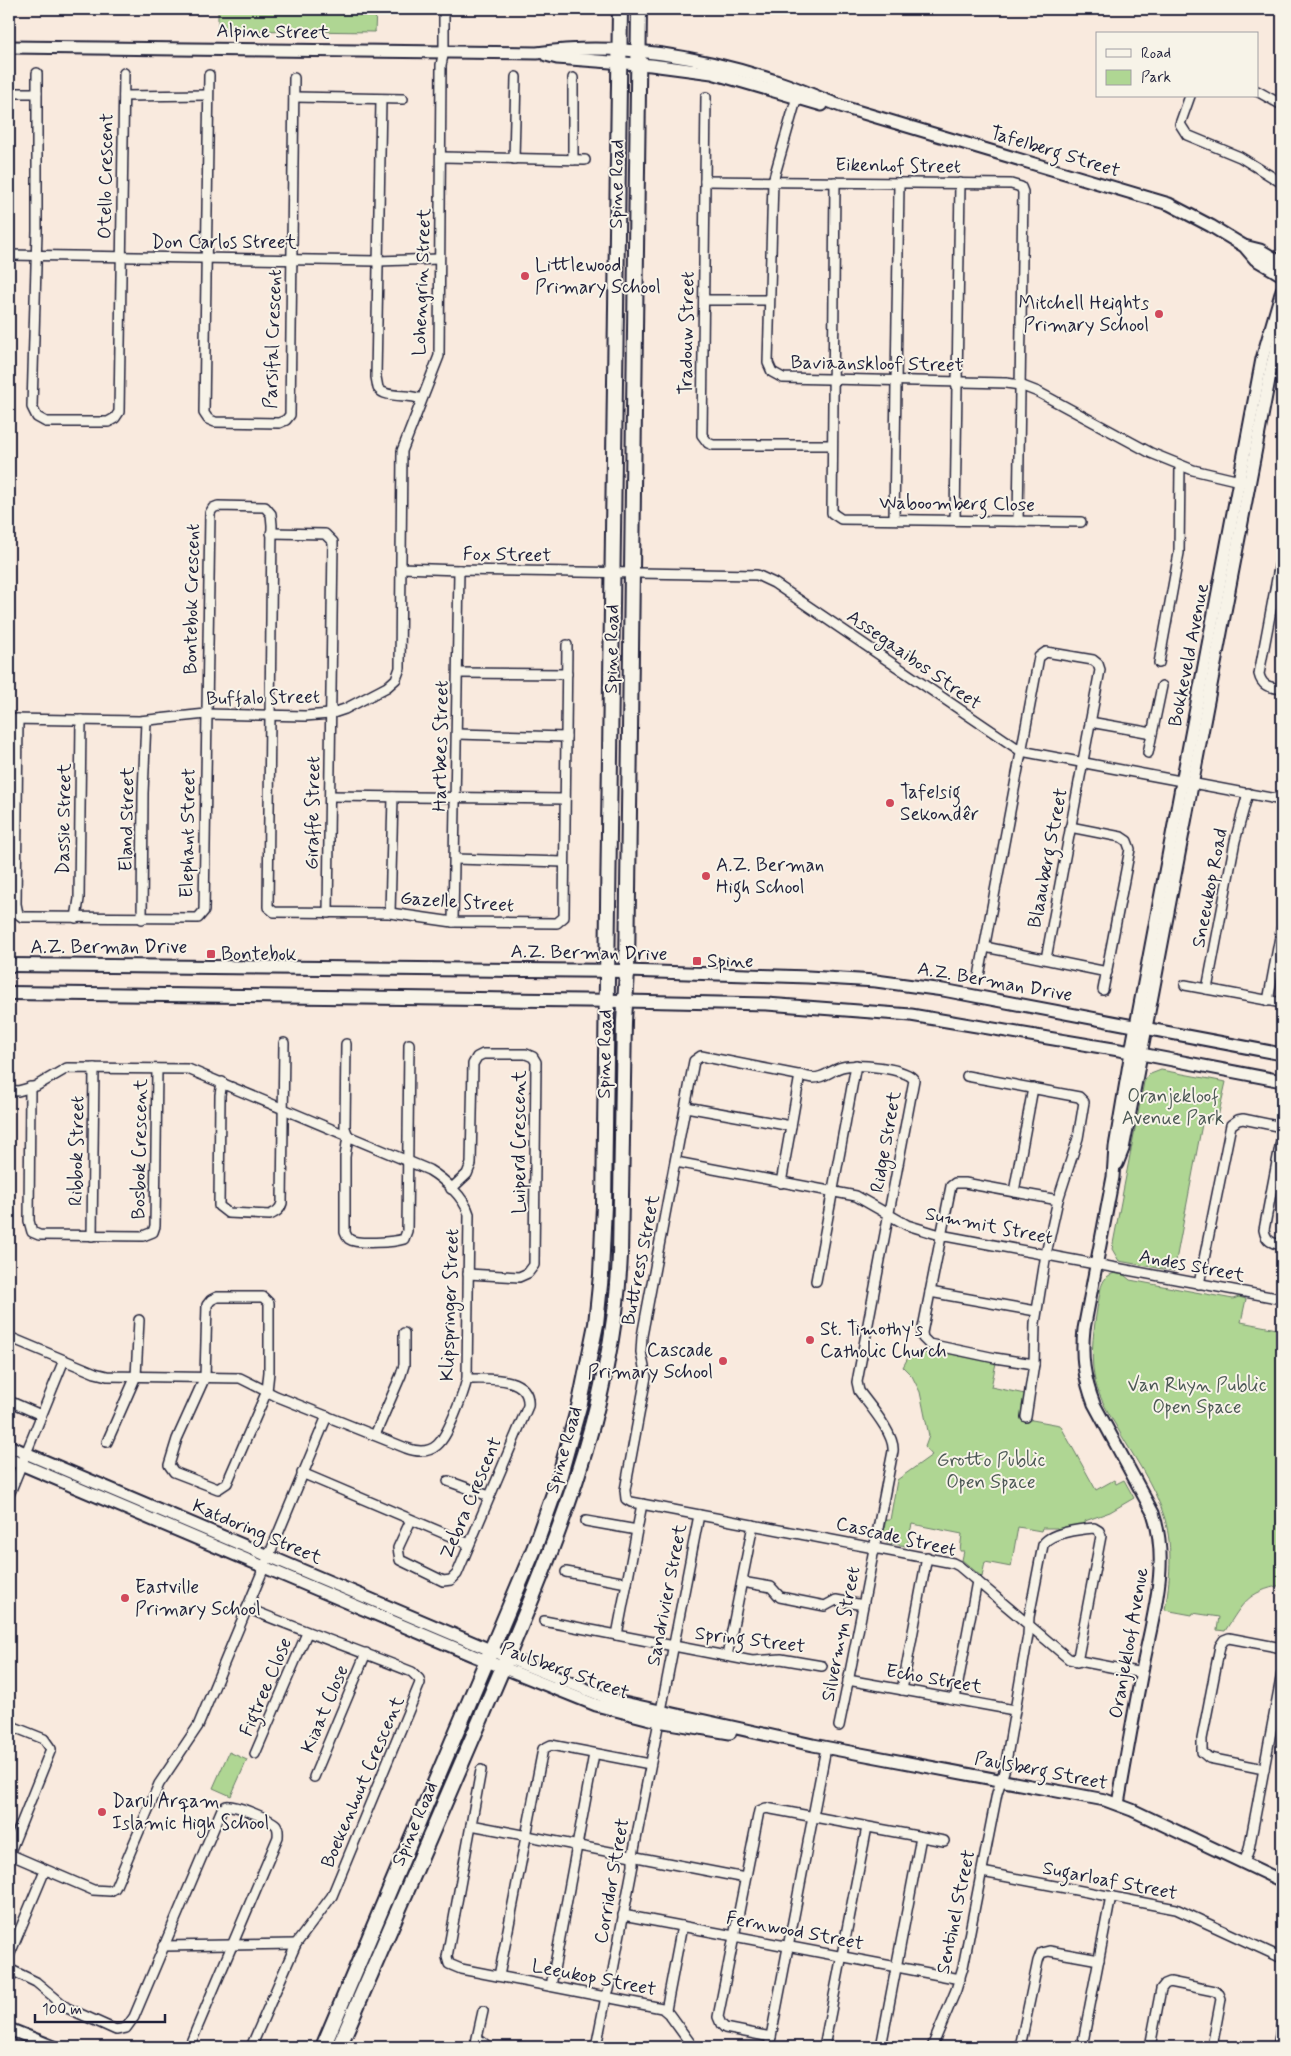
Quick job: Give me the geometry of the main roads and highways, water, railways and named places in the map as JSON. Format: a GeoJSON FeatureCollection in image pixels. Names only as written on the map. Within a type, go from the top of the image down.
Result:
{"type":"FeatureCollection","features":[{"type":"Feature","properties":{"kind":"main road","name":"Spine Road"},"geometry":{"type":"LineString","coordinates":[[323,2047],[534,1549],[557,1485],[576,1419],[596,1324],[601,1275],[604,1206],[620,9]]}},
{"type":"Feature","properties":{"kind":"main road","name":"Spine Road"},"geometry":{"type":"LineString","coordinates":[[339,2047],[553,1548],[588,1442],[613,1328],[620,1256],[627,972],[639,9]]}},
{"type":"Feature","properties":{"kind":"main road","name":"A.Z. Berman Drive"},"geometry":{"type":"LineString","coordinates":[[9,965],[627,972]]}},
{"type":"Feature","properties":{"kind":"main road"},"geometry":{"type":"LineString","coordinates":[[9,993],[625,1001]]}},
{"type":"Feature","properties":{"kind":"place","name":"Littlewood Primary School"},"geometry":{"type":"Point","coordinates":[525,276]}},
{"type":"Feature","properties":{"kind":"place","name":"Mitchell Heights Primary School"},"geometry":{"type":"Point","coordinates":[1159,314]}},
{"type":"Feature","properties":{"kind":"place","name":"Tafelsig Sekondêr"},"geometry":{"type":"Point","coordinates":[890,803]}},
{"type":"Feature","properties":{"kind":"place","name":"A.Z. Berman High School"},"geometry":{"type":"Point","coordinates":[706,876]}},
{"type":"Feature","properties":{"kind":"place","name":"Bontebok"},"geometry":{"type":"Point","coordinates":[211,954]}},
{"type":"Feature","properties":{"kind":"place","name":"Spine"},"geometry":{"type":"Point","coordinates":[697,961]}},
{"type":"Feature","properties":{"kind":"place","name":"St. Timothy's Catholic Church"},"geometry":{"type":"Point","coordinates":[810,1340]}},
{"type":"Feature","properties":{"kind":"place","name":"Cascade Primary School"},"geometry":{"type":"Point","coordinates":[723,1361]}},
{"type":"Feature","properties":{"kind":"place","name":"Eastville Primary School"},"geometry":{"type":"Point","coordinates":[125,1598]}},
{"type":"Feature","properties":{"kind":"place","name":"Darul Arqam Islamic High School"},"geometry":{"type":"Point","coordinates":[102,1812]}},
{"type":"Feature","properties":{"kind":"park label","name":"Oranjekloof Avenue Park"},"geometry":{"type":"Point","coordinates":[1173,1107]}},
{"type":"Feature","properties":{"kind":"park label","name":"Van Rhyn Public Open Space"},"geometry":{"type":"Point","coordinates":[1197,1396]}},
{"type":"Feature","properties":{"kind":"park label","name":"Grotto Public Open Space"},"geometry":{"type":"Point","coordinates":[991,1471]}}]}
